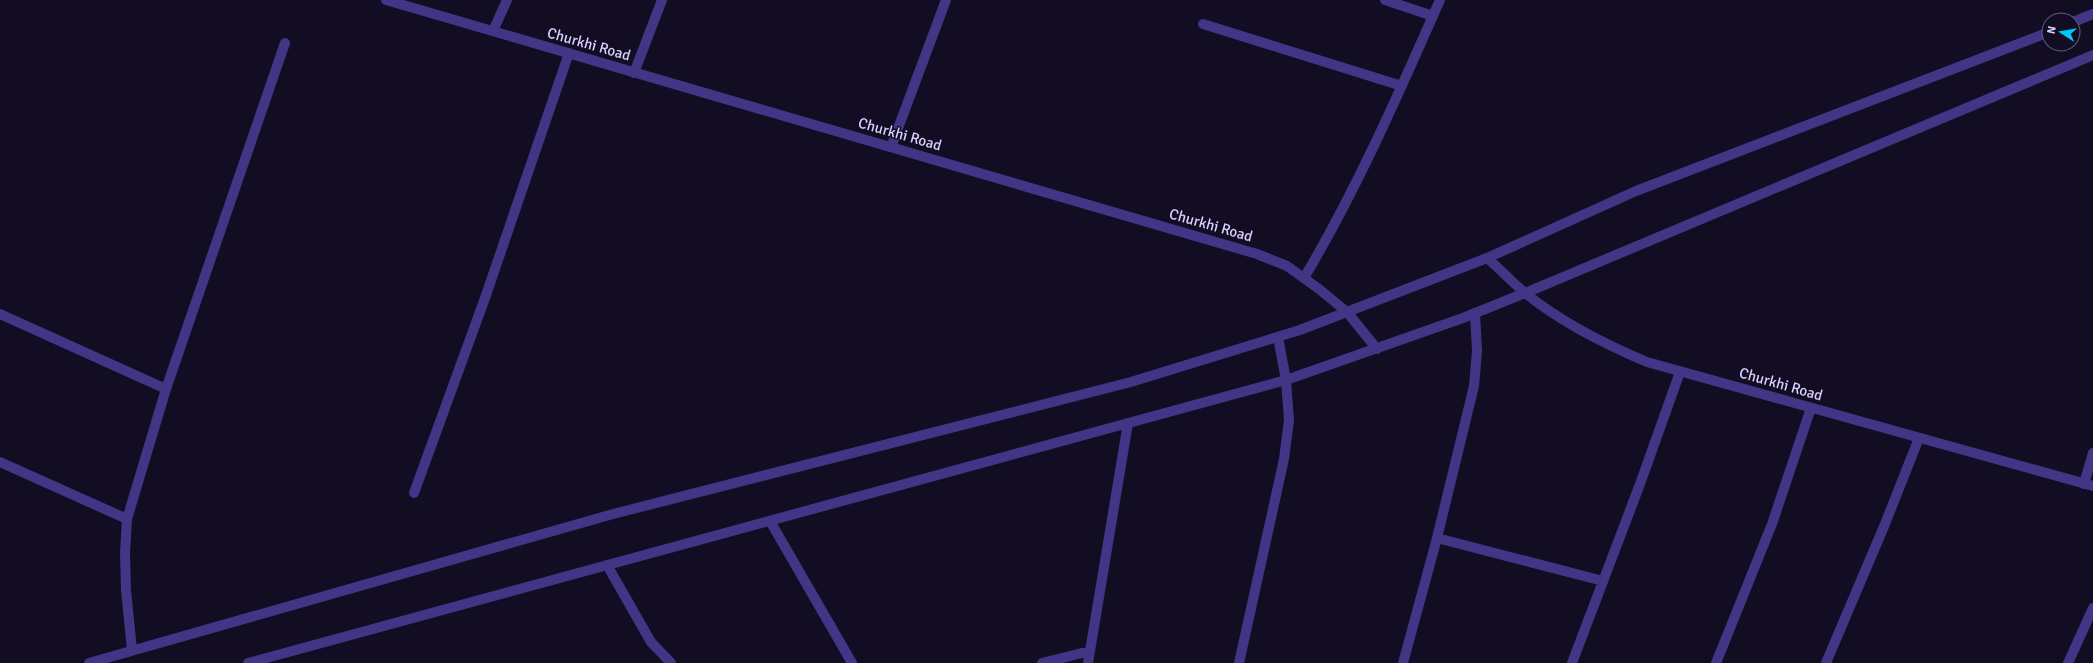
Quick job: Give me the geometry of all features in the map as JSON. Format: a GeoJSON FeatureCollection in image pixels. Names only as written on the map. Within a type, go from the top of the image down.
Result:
{"type":"FeatureCollection","features":[{"type":"Feature","properties":{"kind":"street","name":"Churkhi Road"},"geometry":{"type":"LineString","coordinates":[[386,0],[1257,254],[1288,266],[1347,312],[1377,349]]}},
{"type":"Feature","properties":{"kind":"street"},"geometry":{"type":"LineString","coordinates":[[493,31],[507,0]]}},
{"type":"Feature","properties":{"kind":"street"},"geometry":{"type":"LineString","coordinates":[[634,72],[662,0]]}},
{"type":"Feature","properties":{"kind":"street"},"geometry":{"type":"LineString","coordinates":[[891,147],[946,0]]}},
{"type":"Feature","properties":{"kind":"street"},"geometry":{"type":"LineString","coordinates":[[1385,0],[1433,16]]}},
{"type":"Feature","properties":{"kind":"street"},"geometry":{"type":"LineString","coordinates":[[1304,278],[1332,230],[1380,134],[1440,0]]}},
{"type":"Feature","properties":{"kind":"street"},"geometry":{"type":"LineString","coordinates":[[2081,19],[2093,14]]}},
{"type":"Feature","properties":{"kind":"street"},"geometry":{"type":"LineString","coordinates":[[1203,24],[1402,86]]}},
{"type":"Feature","properties":{"kind":"street"},"geometry":{"type":"LineString","coordinates":[[89,663],[613,514],[1131,382],[1278,337],[1487,258],[1636,191],[2041,35]]}},
{"type":"Feature","properties":{"kind":"street"},"geometry":{"type":"LineString","coordinates":[[132,650],[126,590],[125,553],[128,519],[166,389],[285,44]]}},
{"type":"Feature","properties":{"kind":"street"},"geometry":{"type":"LineString","coordinates":[[414,493],[485,298],[569,53]]}},
{"type":"Feature","properties":{"kind":"street"},"geometry":{"type":"LineString","coordinates":[[248,663],[1286,380],[1377,349],[1525,293],[2093,55]]}},
{"type":"Feature","properties":{"kind":"street","name":"Churkhi Road"},"geometry":{"type":"LineString","coordinates":[[1487,258],[1525,293],[1574,326],[1607,345],[1647,362],[2088,485]]}},
{"type":"Feature","properties":{"kind":"street"},"geometry":{"type":"LineString","coordinates":[[1403,663],[1437,538],[1474,386],[1477,351],[1475,313]]}},
{"type":"Feature","properties":{"kind":"street"},"geometry":{"type":"LineString","coordinates":[[0,314],[166,389]]}},
{"type":"Feature","properties":{"kind":"street"},"geometry":{"type":"LineString","coordinates":[[1239,663],[1284,459],[1289,420],[1286,380],[1278,337]]}},
{"type":"Feature","properties":{"kind":"street"},"geometry":{"type":"LineString","coordinates":[[1572,663],[1640,484],[1680,372]]}},
{"type":"Feature","properties":{"kind":"street"},"geometry":{"type":"LineString","coordinates":[[1716,663],[1772,524],[1811,408]]}},
{"type":"Feature","properties":{"kind":"street"},"geometry":{"type":"LineString","coordinates":[[1088,663],[1128,423]]}},
{"type":"Feature","properties":{"kind":"street"},"geometry":{"type":"LineString","coordinates":[[1826,663],[1885,524],[1919,438]]}},
{"type":"Feature","properties":{"kind":"street"},"geometry":{"type":"LineString","coordinates":[[2088,485],[2093,453]]}},
{"type":"Feature","properties":{"kind":"street"},"geometry":{"type":"LineString","coordinates":[[0,462],[128,519]]}},
{"type":"Feature","properties":{"kind":"street"},"geometry":{"type":"LineString","coordinates":[[770,521],[852,663]]}},
{"type":"Feature","properties":{"kind":"street"},"geometry":{"type":"LineString","coordinates":[[1437,538],[1603,581]]}},
{"type":"Feature","properties":{"kind":"street"},"geometry":{"type":"LineString","coordinates":[[607,565],[651,642],[671,663]]}},
{"type":"Feature","properties":{"kind":"street"},"geometry":{"type":"LineString","coordinates":[[2068,663],[2093,608]]}},
{"type":"Feature","properties":{"kind":"street"},"geometry":{"type":"LineString","coordinates":[[1042,663],[1090,650]]}}]}
